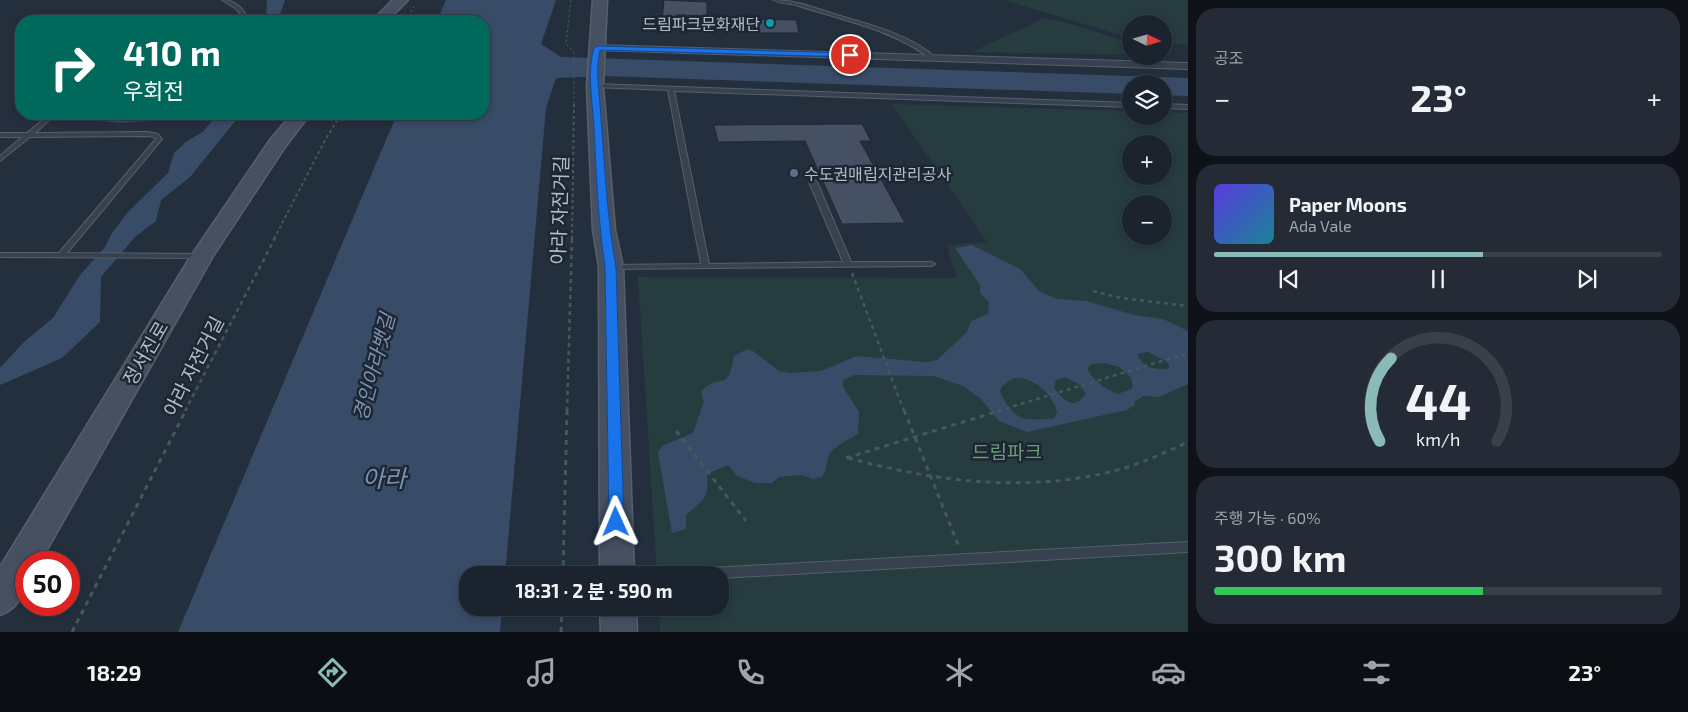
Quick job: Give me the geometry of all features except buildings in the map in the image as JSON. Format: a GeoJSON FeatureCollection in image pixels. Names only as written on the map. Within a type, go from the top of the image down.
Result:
{"type":"FeatureCollection","features":[{"type":"Feature","properties":{"kind":"main road"},"geometry":{"type":"LineString","coordinates":[[385,15],[401,0]]}},
{"type":"Feature","properties":{"kind":"main road"},"geometry":{"type":"LineString","coordinates":[[600,0],[591,71],[604,230],[610,267],[618,566]]}},
{"type":"Feature","properties":{"kind":"main road","name":"정서진로"},"geometry":{"type":"LineString","coordinates":[[0,598],[202,256],[277,144],[296,120]]}},
{"type":"Feature","properties":{"kind":"main road"},"geometry":{"type":"LineString","coordinates":[[618,616],[619,632]]}},
{"type":"Feature","properties":{"kind":"street"},"geometry":{"type":"LineString","coordinates":[[591,71],[933,58],[1188,66]]}},
{"type":"Feature","properties":{"kind":"lane"},"geometry":{"type":"LineString","coordinates":[[224,0],[238,7],[245,15]]}},
{"type":"Feature","properties":{"kind":"lane"},"geometry":{"type":"LineString","coordinates":[[775,0],[794,3],[909,41],[927,50],[933,58]]}},
{"type":"Feature","properties":{"kind":"lane"},"geometry":{"type":"LineString","coordinates":[[591,71],[671,89],[1122,105]]}},
{"type":"Feature","properties":{"kind":"lane"},"geometry":{"type":"LineString","coordinates":[[671,89],[705,266]]}},
{"type":"Feature","properties":{"kind":"lane"},"geometry":{"type":"LineString","coordinates":[[1172,106],[1188,107]]}},
{"type":"Feature","properties":{"kind":"lane"},"geometry":{"type":"LineString","coordinates":[[0,159],[45,120]]}},
{"type":"Feature","properties":{"kind":"lane"},"geometry":{"type":"LineString","coordinates":[[0,135],[147,134],[156,136],[159,140],[62,254]]}},
{"type":"Feature","properties":{"kind":"lane"},"geometry":{"type":"LineString","coordinates":[[813,182],[848,265]]}},
{"type":"Feature","properties":{"kind":"lane"},"geometry":{"type":"LineString","coordinates":[[0,255],[202,256]]}},
{"type":"Feature","properties":{"kind":"lane"},"geometry":{"type":"LineString","coordinates":[[610,267],[931,264]]}},
{"type":"Feature","properties":{"kind":"lane"},"geometry":{"type":"LineString","coordinates":[[729,572],[1188,548]]}},
{"type":"Feature","properties":{"kind":"path"},"geometry":{"type":"LineString","coordinates":[[409,15],[417,0]]}},
{"type":"Feature","properties":{"kind":"path","name":"아라 자전거길"},"geometry":{"type":"LineString","coordinates":[[563,566],[576,111],[591,71],[574,57],[574,52],[566,44],[571,0]]}},
{"type":"Feature","properties":{"kind":"path","name":"아라 자전거길"},"geometry":{"type":"LineString","coordinates":[[72,632],[324,142],[337,120]]}},
{"type":"Feature","properties":{"kind":"path"},"geometry":{"type":"LineString","coordinates":[[848,265],[929,477],[964,559]]}},
{"type":"Feature","properties":{"kind":"path"},"geometry":{"type":"LineString","coordinates":[[1093,291],[1121,298],[1188,306]]}},
{"type":"Feature","properties":{"kind":"path"},"geometry":{"type":"LineString","coordinates":[[1188,353],[846,458],[929,477],[963,481],[1036,482],[1103,472],[1145,461],[1188,442]]}},
{"type":"Feature","properties":{"kind":"path"},"geometry":{"type":"LineString","coordinates":[[676,431],[746,521]]}},
{"type":"Feature","properties":{"kind":"path"},"geometry":{"type":"LineString","coordinates":[[561,632],[562,616]]}},
{"type":"Feature","properties":{"kind":"green space"},"geometry":{"type":"Polygon","coordinates":[[[1003,0],[1188,0],[1188,45],[1172,44],[1172,15],[1122,15],[1122,35],[1003,0]]]}},
{"type":"Feature","properties":{"kind":"green space"},"geometry":{"type":"Polygon","coordinates":[[[1045,18],[1122,39],[1122,55],[971,52],[1045,18]]]}},
{"type":"Feature","properties":{"kind":"green space","name":"드림파크"},"geometry":{"type":"Polygon","coordinates":[[[892,104],[1122,111],[1122,125],[1172,125],[1172,112],[1188,113],[1188,632],[660,632],[659,616],[729,616],[729,566],[656,566],[638,277],[957,278],[947,245],[987,242],[892,104]]]}},
{"type":"Feature","properties":{"kind":"water"},"geometry":{"type":"Polygon","coordinates":[[[267,0],[285,0],[280,14],[282,15],[266,15],[267,0]]]}},
{"type":"Feature","properties":{"kind":"water","name":"아라"},"geometry":{"type":"Polygon","coordinates":[[[446,0],[556,0],[541,44],[561,57],[1122,76],[1122,94],[604,76],[556,78],[546,108],[506,566],[459,566],[459,616],[501,616],[500,632],[178,632],[394,120],[490,120],[490,15],[440,15],[446,0]]]}},
{"type":"Feature","properties":{"kind":"water","name":"아라"},"geometry":{"type":"Polygon","coordinates":[[[1172,77],[1188,78],[1188,96],[1172,95],[1172,77]]]}},
{"type":"Feature","properties":{"kind":"water"},"geometry":{"type":"Polygon","coordinates":[[[90,120],[162,120],[121,123],[90,120]]]}},
{"type":"Feature","properties":{"kind":"water"},"geometry":{"type":"Polygon","coordinates":[[[213,120],[236,120],[190,177],[161,200],[156,221],[135,237],[101,277],[100,322],[62,358],[0,385],[0,368],[24,342],[53,318],[80,275],[105,247],[112,233],[128,212],[168,173],[174,153],[187,141],[203,132],[213,120]]]}},
{"type":"Feature","properties":{"kind":"water"},"geometry":{"type":"Polygon","coordinates":[[[972,245],[1020,269],[1040,292],[1058,299],[1087,301],[1134,315],[1163,319],[1188,331],[1188,384],[1159,397],[1144,396],[1135,401],[1135,405],[1127,410],[1027,432],[999,421],[980,398],[963,386],[934,376],[855,375],[843,380],[843,387],[859,412],[858,434],[829,453],[826,469],[822,477],[813,479],[802,475],[779,477],[772,483],[755,483],[737,476],[728,465],[707,474],[706,494],[701,502],[686,515],[686,529],[672,533],[658,453],[662,446],[693,433],[704,401],[701,392],[707,386],[726,379],[732,368],[734,356],[747,349],[753,351],[779,371],[790,373],[821,371],[857,356],[926,362],[937,360],[967,332],[971,321],[988,314],[989,302],[980,293],[980,285],[955,248],[972,245]],[[1148,352],[1137,354],[1142,362],[1149,367],[1167,369],[1170,367],[1166,361],[1148,352]],[[1105,363],[1092,364],[1087,368],[1090,373],[1096,381],[1109,390],[1118,394],[1133,388],[1131,378],[1119,367],[1105,363]],[[1065,377],[1056,380],[1054,388],[1069,402],[1077,402],[1086,394],[1079,384],[1065,377]],[[1014,378],[1002,386],[1000,391],[1005,401],[1020,417],[1034,420],[1054,418],[1057,412],[1055,405],[1035,383],[1021,378],[1014,378]]]}},
{"type":"Feature","properties":{"kind":"place","name":"드림파크문화재단"},"geometry":{"type":"Point","coordinates":[770,23]}},
{"type":"Feature","properties":{"kind":"place","name":"수도권매립지관리공사"},"geometry":{"type":"Point","coordinates":[794,173]}},
{"type":"Feature","properties":{"kind":"route"},"geometry":{"type":"LineString","coordinates":[[616,522],[610,267],[604,230],[595,86],[595,57],[598,48],[850,55]]}},
{"type":"Feature","properties":{"kind":"water label","name":"경인아라뱃길"},"geometry":{"type":"Point","coordinates":[373,367]}}]}
